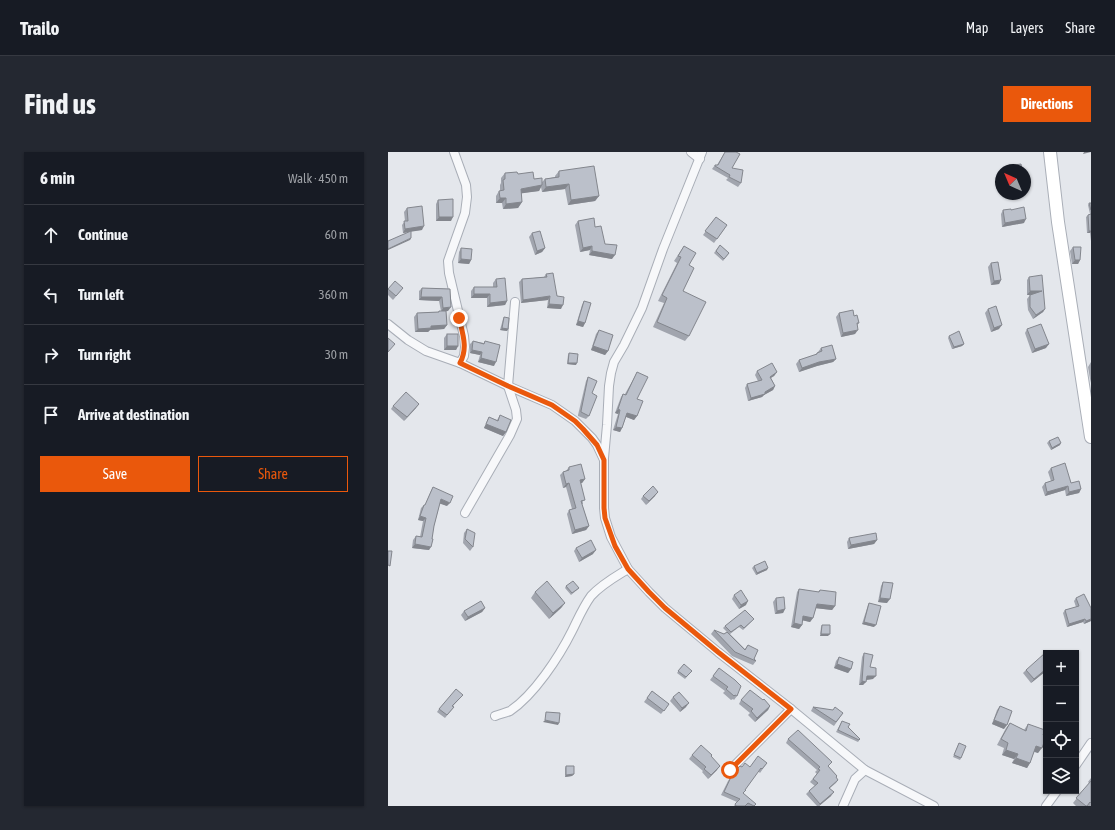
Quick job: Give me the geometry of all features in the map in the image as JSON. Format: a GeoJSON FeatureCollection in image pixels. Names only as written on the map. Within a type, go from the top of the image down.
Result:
{"type":"FeatureCollection","features":[{"type":"Feature","properties":{"kind":"street"},"geometry":{"type":"LineString","coordinates":[[454,152],[466,185],[467,197],[465,213],[448,261],[449,273],[464,336],[464,356],[460,363]]}},
{"type":"Feature","properties":{"kind":"street"},"geometry":{"type":"LineString","coordinates":[[691,152],[701,155],[663,249],[642,308],[614,362],[611,373],[604,460],[604,508],[605,518],[615,546],[628,569],[649,592],[665,608],[718,652],[791,709],[865,770],[934,806]]}},
{"type":"Feature","properties":{"kind":"street"},"geometry":{"type":"LineString","coordinates":[[1050,152],[1058,222],[1091,437]]}},
{"type":"Feature","properties":{"kind":"street"},"geometry":{"type":"LineString","coordinates":[[465,513],[510,435],[517,419],[516,410],[508,386],[515,302]]}},
{"type":"Feature","properties":{"kind":"street"},"geometry":{"type":"LineString","coordinates":[[388,324],[421,348],[440,357],[460,363],[552,405],[575,421],[592,438],[604,460]]}},
{"type":"Feature","properties":{"kind":"street"},"geometry":{"type":"LineString","coordinates":[[495,716],[508,712],[524,699],[535,687],[562,650],[585,605],[591,597],[603,584],[628,569]]}},
{"type":"Feature","properties":{"kind":"street"},"geometry":{"type":"LineString","coordinates":[[730,770],[791,709]]}},
{"type":"Feature","properties":{"kind":"street"},"geometry":{"type":"LineString","coordinates":[[1079,761],[1091,743]]}},
{"type":"Feature","properties":{"kind":"street"},"geometry":{"type":"LineString","coordinates":[[843,806],[855,779],[865,770]]}},
{"type":"Feature","properties":{"kind":"street"},"geometry":{"type":"LineString","coordinates":[[1046,806],[1055,794]]}},
{"type":"Feature","properties":{"kind":"building"},"geometry":{"type":"Polygon","coordinates":[[[725,152],[736,152],[740,154],[732,168],[743,170],[741,183],[729,177],[730,175],[715,166],[718,165],[725,152]]]}},
{"type":"Feature","properties":{"kind":"building"},"geometry":{"type":"Polygon","coordinates":[[[594,166],[599,196],[571,200],[569,184],[546,187],[545,179],[559,177],[559,171],[594,166]]]}},
{"type":"Feature","properties":{"kind":"building"},"geometry":{"type":"Polygon","coordinates":[[[517,172],[518,174],[533,172],[534,179],[542,178],[542,185],[521,189],[522,202],[506,204],[506,198],[500,198],[499,191],[504,190],[503,180],[505,179],[505,173],[517,172]]]}},
{"type":"Feature","properties":{"kind":"building"},"geometry":{"type":"Polygon","coordinates":[[[453,199],[453,217],[439,217],[438,200],[453,199]]]}},
{"type":"Feature","properties":{"kind":"building"},"geometry":{"type":"Polygon","coordinates":[[[422,206],[424,226],[405,229],[404,221],[408,221],[407,208],[422,206]]]}},
{"type":"Feature","properties":{"kind":"building"},"geometry":{"type":"Polygon","coordinates":[[[1024,207],[1026,219],[1005,223],[1003,210],[1024,207]]]}},
{"type":"Feature","properties":{"kind":"building"},"geometry":{"type":"Polygon","coordinates":[[[1091,214],[1091,231],[1089,231],[1088,215],[1091,214]]]}},
{"type":"Feature","properties":{"kind":"building"},"geometry":{"type":"Polygon","coordinates":[[[716,217],[727,225],[717,239],[705,231],[716,217]]]}},
{"type":"Feature","properties":{"kind":"building"},"geometry":{"type":"Polygon","coordinates":[[[594,218],[595,227],[601,226],[605,244],[617,245],[615,255],[592,251],[592,246],[583,248],[578,221],[594,218]]]}},
{"type":"Feature","properties":{"kind":"building"},"geometry":{"type":"Polygon","coordinates":[[[411,231],[411,238],[388,249],[388,241],[411,231]]]}},
{"type":"Feature","properties":{"kind":"building"},"geometry":{"type":"Polygon","coordinates":[[[540,231],[545,248],[537,251],[532,233],[540,231]]]}},
{"type":"Feature","properties":{"kind":"building"},"geometry":{"type":"Polygon","coordinates":[[[720,245],[729,253],[724,259],[716,251],[720,245]]]}},
{"type":"Feature","properties":{"kind":"building"},"geometry":{"type":"Polygon","coordinates":[[[684,246],[696,253],[689,265],[694,268],[683,291],[706,302],[689,336],[657,322],[667,298],[662,295],[681,257],[678,256],[684,246]]]}},
{"type":"Feature","properties":{"kind":"building"},"geometry":{"type":"Polygon","coordinates":[[[1073,247],[1081,247],[1080,260],[1075,260],[1073,247]]]}},
{"type":"Feature","properties":{"kind":"building"},"geometry":{"type":"Polygon","coordinates":[[[461,248],[472,249],[471,260],[461,259],[461,248]]]}},
{"type":"Feature","properties":{"kind":"building"},"geometry":{"type":"Polygon","coordinates":[[[998,262],[1001,280],[994,281],[991,263],[998,262]]]}},
{"type":"Feature","properties":{"kind":"building"},"geometry":{"type":"Polygon","coordinates":[[[553,273],[557,296],[564,297],[563,305],[549,304],[550,296],[523,300],[522,279],[547,277],[546,274],[553,273]]]}},
{"type":"Feature","properties":{"kind":"building"},"geometry":{"type":"Polygon","coordinates":[[[1042,275],[1045,309],[1036,315],[1030,307],[1030,295],[1042,291],[1030,291],[1029,277],[1042,275]]]}},
{"type":"Feature","properties":{"kind":"building"},"geometry":{"type":"Polygon","coordinates":[[[505,278],[507,301],[490,303],[490,294],[474,294],[474,287],[497,287],[496,279],[505,278]]]}},
{"type":"Feature","properties":{"kind":"building"},"geometry":{"type":"Polygon","coordinates":[[[395,281],[403,288],[396,296],[388,289],[395,281]]]}},
{"type":"Feature","properties":{"kind":"building"},"geometry":{"type":"Polygon","coordinates":[[[422,288],[450,289],[451,307],[443,308],[442,297],[421,297],[422,288]]]}},
{"type":"Feature","properties":{"kind":"building"},"geometry":{"type":"Polygon","coordinates":[[[584,301],[591,303],[585,323],[578,321],[584,301]]]}},
{"type":"Feature","properties":{"kind":"building"},"geometry":{"type":"Polygon","coordinates":[[[996,306],[1002,325],[994,328],[988,309],[996,306]]]}},
{"type":"Feature","properties":{"kind":"building"},"geometry":{"type":"Polygon","coordinates":[[[853,310],[854,316],[857,315],[859,323],[857,323],[858,330],[843,333],[839,313],[853,310]]]}},
{"type":"Feature","properties":{"kind":"building"},"geometry":{"type":"Polygon","coordinates":[[[446,311],[447,325],[418,329],[417,313],[446,311]]]}},
{"type":"Feature","properties":{"kind":"building"},"geometry":{"type":"Polygon","coordinates":[[[504,317],[509,318],[508,329],[502,328],[504,317]]]}},
{"type":"Feature","properties":{"kind":"building"},"geometry":{"type":"Polygon","coordinates":[[[1041,324],[1049,344],[1035,349],[1027,329],[1041,324]]]}},
{"type":"Feature","properties":{"kind":"building"},"geometry":{"type":"Polygon","coordinates":[[[599,330],[613,335],[608,351],[593,346],[599,330]]]}},
{"type":"Feature","properties":{"kind":"building"},"geometry":{"type":"Polygon","coordinates":[[[959,331],[964,344],[954,347],[949,336],[959,331]]]}},
{"type":"Feature","properties":{"kind":"building"},"geometry":{"type":"Polygon","coordinates":[[[447,334],[458,334],[458,346],[447,346],[447,334]]]}},
{"type":"Feature","properties":{"kind":"building"},"geometry":{"type":"Polygon","coordinates":[[[388,338],[395,344],[388,352],[388,338]]]}},
{"type":"Feature","properties":{"kind":"building"},"geometry":{"type":"Polygon","coordinates":[[[473,341],[484,344],[485,341],[500,345],[496,362],[481,358],[482,352],[472,350],[473,341]]]}},
{"type":"Feature","properties":{"kind":"building"},"geometry":{"type":"Polygon","coordinates":[[[832,345],[836,359],[819,362],[802,368],[799,360],[817,354],[822,351],[821,348],[832,345]]]}},
{"type":"Feature","properties":{"kind":"building"},"geometry":{"type":"Polygon","coordinates":[[[569,353],[578,354],[577,363],[568,363],[569,353]]]}},
{"type":"Feature","properties":{"kind":"building"},"geometry":{"type":"Polygon","coordinates":[[[772,363],[777,372],[770,377],[775,386],[765,392],[765,394],[751,398],[747,384],[762,380],[757,371],[772,363]]]}},
{"type":"Feature","properties":{"kind":"building"},"geometry":{"type":"Polygon","coordinates":[[[637,372],[648,377],[637,399],[643,401],[637,416],[627,413],[622,428],[616,427],[620,410],[618,409],[623,394],[626,395],[637,372]]]}},
{"type":"Feature","properties":{"kind":"building"},"geometry":{"type":"Polygon","coordinates":[[[588,377],[597,381],[592,393],[597,396],[589,416],[581,412],[588,377]]]}},
{"type":"Feature","properties":{"kind":"building"},"geometry":{"type":"Polygon","coordinates":[[[406,392],[419,404],[407,417],[393,406],[406,392]]]}},
{"type":"Feature","properties":{"kind":"building"},"geometry":{"type":"Polygon","coordinates":[[[500,415],[511,420],[506,432],[486,424],[489,417],[498,421],[500,415]]]}},
{"type":"Feature","properties":{"kind":"building"},"geometry":{"type":"Polygon","coordinates":[[[1058,437],[1061,443],[1052,448],[1049,441],[1058,437]]]}},
{"type":"Feature","properties":{"kind":"building"},"geometry":{"type":"Polygon","coordinates":[[[1065,463],[1071,483],[1079,481],[1081,489],[1069,492],[1068,486],[1047,492],[1045,483],[1054,480],[1051,468],[1065,463]]]}},
{"type":"Feature","properties":{"kind":"building"},"geometry":{"type":"Polygon","coordinates":[[[581,464],[585,479],[580,480],[585,500],[581,501],[589,526],[575,530],[569,510],[576,508],[569,483],[566,484],[563,472],[569,470],[569,467],[581,464]]]}},
{"type":"Feature","properties":{"kind":"building"},"geometry":{"type":"Polygon","coordinates":[[[653,486],[658,492],[649,501],[643,496],[653,486]]]}},
{"type":"Feature","properties":{"kind":"building"},"geometry":{"type":"Polygon","coordinates":[[[433,487],[453,496],[450,503],[441,499],[434,526],[431,547],[415,544],[416,536],[422,537],[426,518],[420,516],[433,487]]]}},
{"type":"Feature","properties":{"kind":"building"},"geometry":{"type":"Polygon","coordinates":[[[467,529],[475,533],[473,547],[465,539],[467,529]]]}},
{"type":"Feature","properties":{"kind":"building"},"geometry":{"type":"Polygon","coordinates":[[[876,533],[877,540],[851,545],[849,538],[876,533]]]}},
{"type":"Feature","properties":{"kind":"building"},"geometry":{"type":"Polygon","coordinates":[[[591,540],[596,550],[582,558],[576,548],[591,540]]]}},
{"type":"Feature","properties":{"kind":"building"},"geometry":{"type":"Polygon","coordinates":[[[388,551],[392,551],[390,566],[388,565],[388,551]]]}},
{"type":"Feature","properties":{"kind":"building"},"geometry":{"type":"Polygon","coordinates":[[[765,561],[768,568],[757,573],[754,566],[765,561]]]}},
{"type":"Feature","properties":{"kind":"building"},"geometry":{"type":"Polygon","coordinates":[[[547,581],[565,603],[553,613],[535,592],[547,581]]]}},
{"type":"Feature","properties":{"kind":"building"},"geometry":{"type":"Polygon","coordinates":[[[573,581],[579,588],[572,593],[566,586],[573,581]]]}},
{"type":"Feature","properties":{"kind":"building"},"geometry":{"type":"Polygon","coordinates":[[[883,582],[893,583],[890,599],[880,598],[883,582]]]}},
{"type":"Feature","properties":{"kind":"building"},"geometry":{"type":"Polygon","coordinates":[[[799,589],[819,592],[820,590],[836,592],[835,606],[817,604],[813,618],[803,616],[802,625],[794,623],[799,589]]]}},
{"type":"Feature","properties":{"kind":"building"},"geometry":{"type":"Polygon","coordinates":[[[741,590],[748,601],[741,605],[734,595],[741,590]]]}},
{"type":"Feature","properties":{"kind":"building"},"geometry":{"type":"Polygon","coordinates":[[[1084,594],[1091,608],[1091,619],[1086,621],[1085,619],[1069,624],[1065,610],[1079,606],[1076,598],[1084,594]]]}},
{"type":"Feature","properties":{"kind":"building"},"geometry":{"type":"Polygon","coordinates":[[[784,597],[785,609],[777,611],[776,598],[784,597]]]}},
{"type":"Feature","properties":{"kind":"building"},"geometry":{"type":"Polygon","coordinates":[[[481,601],[485,608],[468,617],[464,611],[481,601]]]}},
{"type":"Feature","properties":{"kind":"building"},"geometry":{"type":"Polygon","coordinates":[[[869,603],[881,606],[876,625],[864,622],[869,603]]]}},
{"type":"Feature","properties":{"kind":"building"},"geometry":{"type":"Polygon","coordinates":[[[745,610],[754,619],[744,628],[741,625],[731,632],[725,626],[745,610]]]}},
{"type":"Feature","properties":{"kind":"building"},"geometry":{"type":"Polygon","coordinates":[[[822,625],[830,625],[830,634],[821,634],[822,625]]]}},
{"type":"Feature","properties":{"kind":"building"},"geometry":{"type":"Polygon","coordinates":[[[714,630],[724,634],[727,632],[745,650],[748,645],[758,650],[754,659],[756,661],[735,652],[714,630]]]}},
{"type":"Feature","properties":{"kind":"building"},"geometry":{"type":"Polygon","coordinates":[[[864,653],[873,655],[870,667],[876,668],[876,676],[867,676],[866,682],[862,681],[864,653]]]}},
{"type":"Feature","properties":{"kind":"building"},"geometry":{"type":"Polygon","coordinates":[[[1043,655],[1043,672],[1034,679],[1026,670],[1043,655]]]}},
{"type":"Feature","properties":{"kind":"building"},"geometry":{"type":"Polygon","coordinates":[[[839,657],[853,662],[851,669],[837,664],[839,657]]]}},
{"type":"Feature","properties":{"kind":"building"},"geometry":{"type":"Polygon","coordinates":[[[684,664],[692,671],[686,677],[678,671],[684,664]]]}},
{"type":"Feature","properties":{"kind":"building"},"geometry":{"type":"Polygon","coordinates":[[[719,668],[741,686],[737,696],[734,696],[726,689],[728,687],[713,676],[719,668]]]}},
{"type":"Feature","properties":{"kind":"building"},"geometry":{"type":"Polygon","coordinates":[[[456,689],[463,695],[452,706],[454,707],[447,715],[439,709],[456,689]]]}},
{"type":"Feature","properties":{"kind":"building"},"geometry":{"type":"Polygon","coordinates":[[[750,690],[763,700],[764,699],[770,706],[757,718],[751,711],[753,709],[741,700],[750,690]]]}},
{"type":"Feature","properties":{"kind":"building"},"geometry":{"type":"Polygon","coordinates":[[[652,691],[669,704],[664,711],[647,698],[652,691]]]}},
{"type":"Feature","properties":{"kind":"building"},"geometry":{"type":"Polygon","coordinates":[[[679,692],[689,703],[682,708],[673,697],[679,692]]]}},
{"type":"Feature","properties":{"kind":"building"},"geometry":{"type":"Polygon","coordinates":[[[1000,706],[1012,711],[1007,725],[994,720],[1000,706]]]}},
{"type":"Feature","properties":{"kind":"building"},"geometry":{"type":"Polygon","coordinates":[[[813,707],[833,710],[835,707],[843,713],[836,722],[813,707]]]}},
{"type":"Feature","properties":{"kind":"building"},"geometry":{"type":"Polygon","coordinates":[[[546,712],[560,713],[559,723],[545,720],[546,712]]]}},
{"type":"Feature","properties":{"kind":"building"},"geometry":{"type":"Polygon","coordinates":[[[842,721],[850,724],[848,727],[860,739],[859,740],[838,730],[842,721]]]}},
{"type":"Feature","properties":{"kind":"building"},"geometry":{"type":"Polygon","coordinates":[[[1010,723],[1026,731],[1028,724],[1043,729],[1042,748],[1036,746],[1030,763],[1016,758],[1018,754],[1006,750],[1008,743],[1001,739],[1010,723]]]}},
{"type":"Feature","properties":{"kind":"building"},"geometry":{"type":"Polygon","coordinates":[[[798,730],[832,762],[828,766],[837,776],[836,777],[838,780],[829,788],[834,792],[820,804],[809,791],[818,783],[813,779],[820,770],[818,769],[820,767],[788,739],[798,730]]]}},
{"type":"Feature","properties":{"kind":"building"},"geometry":{"type":"Polygon","coordinates":[[[959,743],[966,746],[961,758],[954,755],[959,743]]]}},
{"type":"Feature","properties":{"kind":"building"},"geometry":{"type":"Polygon","coordinates":[[[701,745],[712,755],[711,756],[720,766],[711,775],[704,769],[706,767],[692,755],[701,745]]]}},
{"type":"Feature","properties":{"kind":"building"},"geometry":{"type":"Polygon","coordinates":[[[758,756],[767,763],[762,769],[761,768],[743,793],[756,804],[754,806],[748,803],[745,806],[736,806],[735,804],[740,799],[724,792],[735,771],[740,766],[742,767],[745,763],[750,767],[758,756]]]}},
{"type":"Feature","properties":{"kind":"building"},"geometry":{"type":"Polygon","coordinates":[[[566,766],[574,766],[574,774],[566,775],[566,766]]]}},
{"type":"Feature","properties":{"kind":"building"},"geometry":{"type":"Polygon","coordinates":[[[1091,781],[1091,803],[1090,802],[1086,806],[1076,798],[1091,781]]]}},
{"type":"Feature","properties":{"kind":"route"},"geometry":{"type":"LineString","coordinates":[[459,318],[464,336],[465,347],[464,356],[460,363],[552,405],[575,421],[597,445],[604,460],[605,518],[615,546],[628,569],[665,608],[791,709],[730,770]]}}]}
